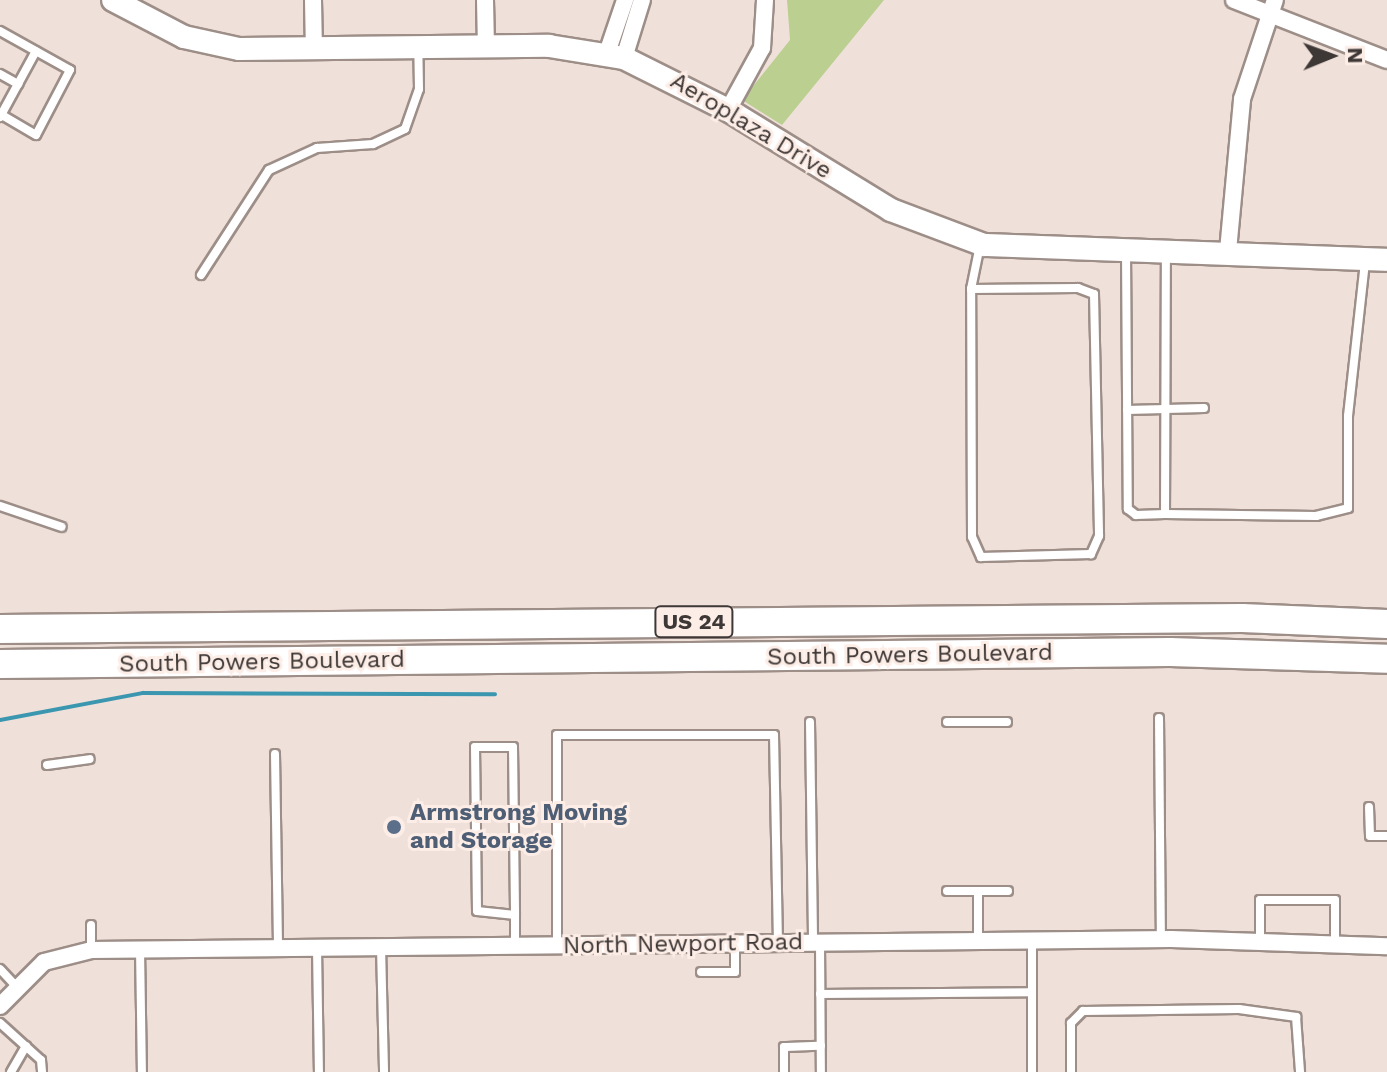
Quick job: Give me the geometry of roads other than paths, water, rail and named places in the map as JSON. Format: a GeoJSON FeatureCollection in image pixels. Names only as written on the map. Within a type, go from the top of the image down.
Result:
{"type":"FeatureCollection","features":[{"type":"Feature","properties":{"kind":"highway","name":"South Powers Boulevard"},"geometry":{"type":"LineString","coordinates":[[0,629],[1242,618],[1387,624]]}},
{"type":"Feature","properties":{"kind":"highway","name":"South Powers Boulevard"},"geometry":{"type":"LineString","coordinates":[[0,664],[1170,652],[1387,659]]}},
{"type":"Feature","properties":{"kind":"street","name":"Aeroplaza Drive"},"geometry":{"type":"LineString","coordinates":[[113,0],[213,45],[314,51],[486,47],[616,55],[728,110],[891,210],[980,244],[1376,258]]}},
{"type":"Feature","properties":{"kind":"street"},"geometry":{"type":"LineString","coordinates":[[313,0],[314,51]]}},
{"type":"Feature","properties":{"kind":"street"},"geometry":{"type":"LineString","coordinates":[[485,0],[486,47]]}},
{"type":"Feature","properties":{"kind":"street"},"geometry":{"type":"LineString","coordinates":[[616,55],[625,0]]}},
{"type":"Feature","properties":{"kind":"street"},"geometry":{"type":"LineString","coordinates":[[616,55],[642,0]]}},
{"type":"Feature","properties":{"kind":"street"},"geometry":{"type":"LineString","coordinates":[[728,110],[762,48],[765,0]]}},
{"type":"Feature","properties":{"kind":"street"},"geometry":{"type":"LineString","coordinates":[[1234,0],[1273,8],[1387,60]]}},
{"type":"Feature","properties":{"kind":"street"},"geometry":{"type":"LineString","coordinates":[[1228,251],[1242,99],[1273,8]]}},
{"type":"Feature","properties":{"kind":"street","name":"North Newport Road"},"geometry":{"type":"LineString","coordinates":[[0,1006],[16,986],[44,962],[91,950],[1161,939],[1387,946]]}},
{"type":"Feature","properties":{"kind":"lane"},"geometry":{"type":"LineString","coordinates":[[0,31],[36,51],[70,70],[36,135],[0,116],[36,51]]}},
{"type":"Feature","properties":{"kind":"lane"},"geometry":{"type":"LineString","coordinates":[[201,275],[269,170],[317,148],[373,144],[405,129],[419,89],[418,49]]}},
{"type":"Feature","properties":{"kind":"lane"},"geometry":{"type":"LineString","coordinates":[[0,74],[18,84]]}},
{"type":"Feature","properties":{"kind":"lane"},"geometry":{"type":"LineString","coordinates":[[971,289],[1078,288],[1094,294],[1099,536],[1091,554],[981,557],[972,537],[971,289],[980,244]]}},
{"type":"Feature","properties":{"kind":"lane"},"geometry":{"type":"LineString","coordinates":[[1126,250],[1128,509],[1165,514],[1316,516],[1348,508],[1348,416],[1376,258]]}},
{"type":"Feature","properties":{"kind":"lane"},"geometry":{"type":"LineString","coordinates":[[1165,514],[1166,250]]}},
{"type":"Feature","properties":{"kind":"lane"},"geometry":{"type":"LineString","coordinates":[[1127,410],[1204,408]]}},
{"type":"Feature","properties":{"kind":"lane"},"geometry":{"type":"LineString","coordinates":[[0,506],[62,527]]}},
{"type":"Feature","properties":{"kind":"lane"},"geometry":{"type":"LineString","coordinates":[[1159,718],[1161,939]]}},
{"type":"Feature","properties":{"kind":"lane"},"geometry":{"type":"LineString","coordinates":[[810,722],[821,1072]]}},
{"type":"Feature","properties":{"kind":"lane"},"geometry":{"type":"LineString","coordinates":[[947,722],[1007,722]]}},
{"type":"Feature","properties":{"kind":"lane"},"geometry":{"type":"LineString","coordinates":[[557,945],[557,735],[774,735],[778,943]]}},
{"type":"Feature","properties":{"kind":"lane"},"geometry":{"type":"LineString","coordinates":[[515,915],[477,911],[475,747],[513,747],[515,915],[515,945]]}},
{"type":"Feature","properties":{"kind":"lane"},"geometry":{"type":"LineString","coordinates":[[275,754],[278,948]]}},
{"type":"Feature","properties":{"kind":"lane"},"geometry":{"type":"LineString","coordinates":[[47,765],[90,759]]}},
{"type":"Feature","properties":{"kind":"lane"},"geometry":{"type":"LineString","coordinates":[[1369,807],[1370,836],[1387,836]]}},
{"type":"Feature","properties":{"kind":"lane"},"geometry":{"type":"LineString","coordinates":[[947,891],[1008,891]]}},
{"type":"Feature","properties":{"kind":"lane"},"geometry":{"type":"LineString","coordinates":[[978,891],[978,941]]}},
{"type":"Feature","properties":{"kind":"lane"},"geometry":{"type":"LineString","coordinates":[[1260,941],[1260,900],[1335,900],[1335,943]]}},
{"type":"Feature","properties":{"kind":"lane"},"geometry":{"type":"LineString","coordinates":[[91,925],[91,950]]}},
{"type":"Feature","properties":{"kind":"lane"},"geometry":{"type":"LineString","coordinates":[[1032,941],[1032,1072]]}},
{"type":"Feature","properties":{"kind":"lane"},"geometry":{"type":"LineString","coordinates":[[701,972],[735,972],[735,943]]}},
{"type":"Feature","properties":{"kind":"lane"},"geometry":{"type":"LineString","coordinates":[[317,947],[319,1072]]}},
{"type":"Feature","properties":{"kind":"lane"},"geometry":{"type":"LineString","coordinates":[[381,947],[384,1072]]}},
{"type":"Feature","properties":{"kind":"lane"},"geometry":{"type":"LineString","coordinates":[[140,949],[142,1072]]}},
{"type":"Feature","properties":{"kind":"lane"},"geometry":{"type":"LineString","coordinates":[[0,969],[16,986]]}},
{"type":"Feature","properties":{"kind":"lane"},"geometry":{"type":"LineString","coordinates":[[820,994],[1032,992]]}},
{"type":"Feature","properties":{"kind":"lane"},"geometry":{"type":"LineString","coordinates":[[1071,1072],[1071,1023],[1083,1011],[1239,1009],[1296,1017],[1300,1072]]}},
{"type":"Feature","properties":{"kind":"lane"},"geometry":{"type":"LineString","coordinates":[[0,1023],[41,1060],[42,1072]]}},
{"type":"Feature","properties":{"kind":"lane"},"geometry":{"type":"LineString","coordinates":[[11,1072],[26,1046]]}},
{"type":"Feature","properties":{"kind":"lane"},"geometry":{"type":"LineString","coordinates":[[784,1072],[784,1047],[821,1046]]}},
{"type":"Feature","properties":{"kind":"waterway"},"geometry":{"type":"LineString","coordinates":[[0,720],[143,693],[495,694]]}},
{"type":"Feature","properties":{"kind":"place","name":"Armstrong Moving and Storage"},"geometry":{"type":"Point","coordinates":[394,827]}}]}
